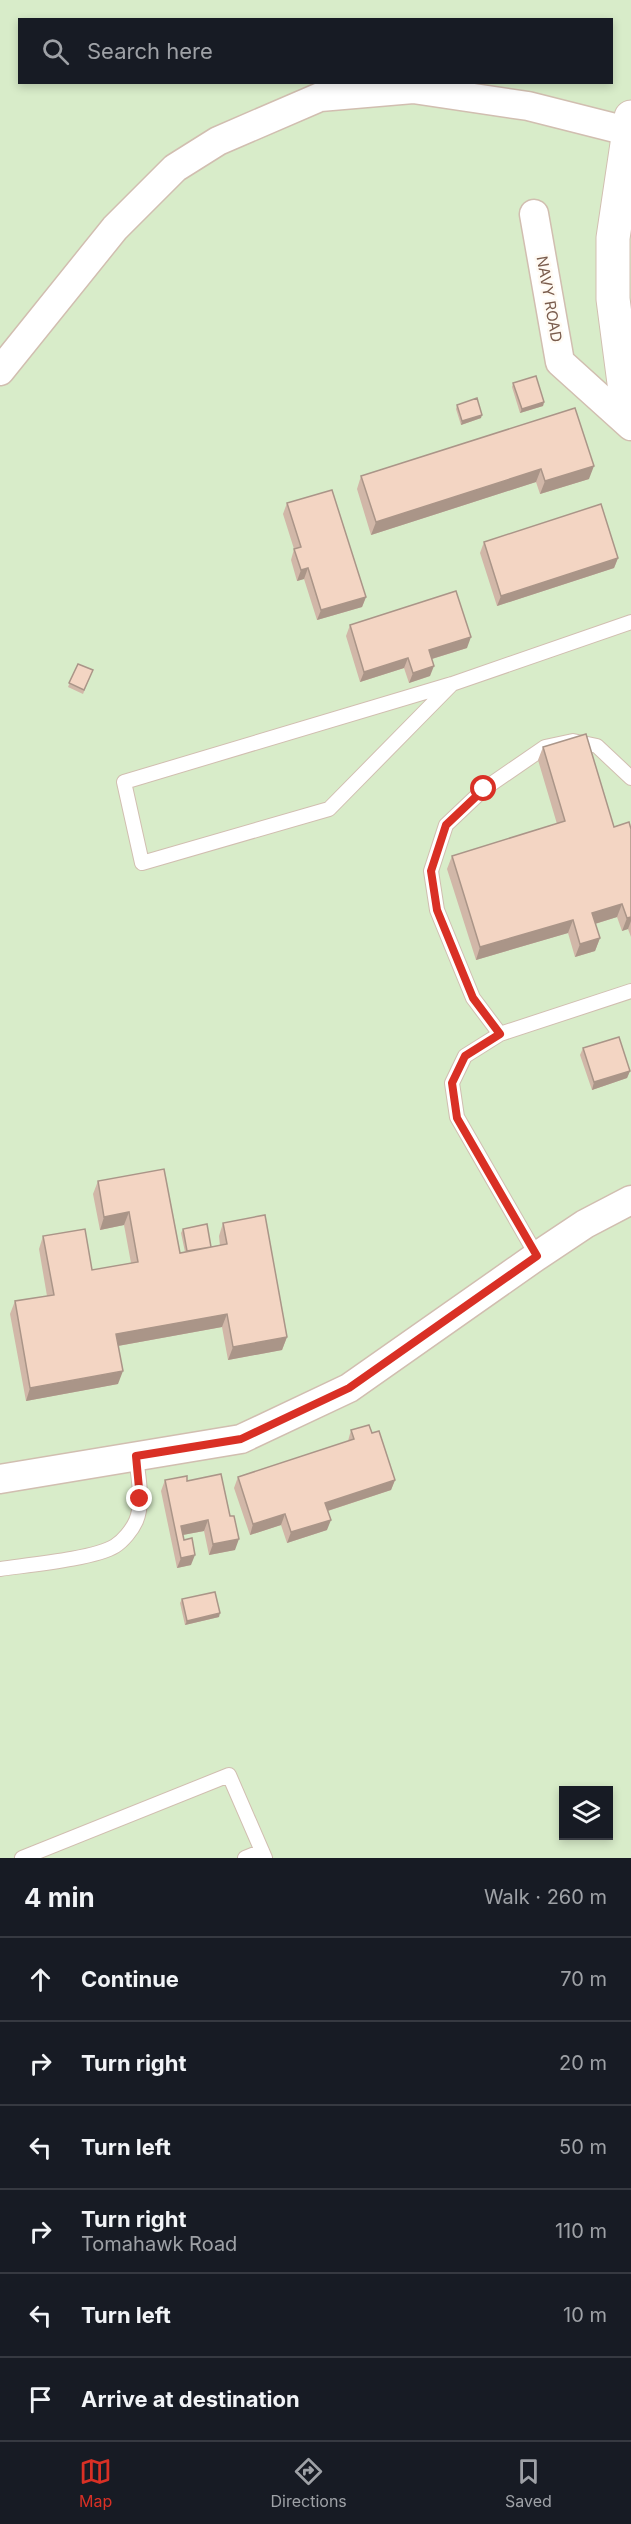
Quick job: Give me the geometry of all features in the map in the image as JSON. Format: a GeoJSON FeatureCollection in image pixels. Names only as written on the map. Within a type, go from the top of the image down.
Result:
{"type":"FeatureCollection","features":[{"type":"Feature","properties":{"kind":"street"},"geometry":{"type":"LineString","coordinates":[[0,371],[115,228],[175,168],[218,141],[320,97],[413,89],[629,124],[613,238],[613,299],[624,383],[631,411]]}},
{"type":"Feature","properties":{"kind":"street","name":"NAVY ROAD"},"geometry":{"type":"LineString","coordinates":[[534,214],[560,362],[631,426]]}},
{"type":"Feature","properties":{"kind":"street"},"geometry":{"type":"LineString","coordinates":[[0,1479],[241,1439],[349,1388],[585,1224],[631,1200]]}},
{"type":"Feature","properties":{"kind":"lane"},"geometry":{"type":"LineString","coordinates":[[452,684],[328,809],[142,863],[124,782],[452,684],[631,622]]}},
{"type":"Feature","properties":{"kind":"lane"},"geometry":{"type":"LineString","coordinates":[[500,1034],[473,998],[437,910],[431,871],[446,825],[484,789],[545,747],[573,741],[597,746],[631,778]]}},
{"type":"Feature","properties":{"kind":"lane"},"geometry":{"type":"LineString","coordinates":[[537,1256],[457,1118],[452,1083],[465,1056],[500,1034],[631,991]]}},
{"type":"Feature","properties":{"kind":"lane"},"geometry":{"type":"LineString","coordinates":[[0,1569],[92,1554],[115,1546],[127,1536],[136,1520],[140,1499],[136,1456]]}},
{"type":"Feature","properties":{"kind":"lane"},"geometry":{"type":"LineString","coordinates":[[22,1858],[229,1775],[263,1854],[245,1858]]}},
{"type":"Feature","properties":{"kind":"green space"},"geometry":{"type":"Polygon","coordinates":[[[0,0],[631,0],[631,1858],[0,1858],[0,0]]]}},
{"type":"Feature","properties":{"kind":"building"},"geometry":{"type":"Polygon","coordinates":[[[536,376],[544,402],[522,409],[513,383],[536,376]]]}},
{"type":"Feature","properties":{"kind":"building"},"geometry":{"type":"Polygon","coordinates":[[[477,398],[482,415],[462,421],[457,405],[477,398]]]}},
{"type":"Feature","properties":{"kind":"building"},"geometry":{"type":"Polygon","coordinates":[[[575,408],[594,466],[545,481],[541,469],[376,522],[361,476],[575,408]]]}},
{"type":"Feature","properties":{"kind":"building"},"geometry":{"type":"Polygon","coordinates":[[[332,490],[366,597],[321,610],[308,568],[301,570],[294,549],[301,547],[287,503],[332,490]]]}},
{"type":"Feature","properties":{"kind":"building"},"geometry":{"type":"Polygon","coordinates":[[[601,504],[618,558],[501,596],[484,542],[601,504]]]}},
{"type":"Feature","properties":{"kind":"building"},"geometry":{"type":"Polygon","coordinates":[[[456,591],[471,637],[429,650],[434,666],[413,673],[408,658],[364,672],[350,625],[456,591]]]}},
{"type":"Feature","properties":{"kind":"building"},"geometry":{"type":"Polygon","coordinates":[[[78,664],[93,670],[84,690],[69,683],[78,664]]]}},
{"type":"Feature","properties":{"kind":"building"},"geometry":{"type":"Polygon","coordinates":[[[586,734],[614,827],[629,822],[631,829],[631,917],[627,918],[622,904],[592,913],[600,938],[580,944],[573,920],[480,947],[452,856],[565,821],[543,747],[586,734]]]}},
{"type":"Feature","properties":{"kind":"building"},"geometry":{"type":"Polygon","coordinates":[[[619,1037],[630,1071],[594,1082],[583,1048],[619,1037]]]}},
{"type":"Feature","properties":{"kind":"building"},"geometry":{"type":"Polygon","coordinates":[[[164,1169],[180,1253],[227,1244],[223,1223],[265,1215],[287,1337],[233,1347],[227,1314],[116,1334],[123,1371],[30,1388],[15,1301],[54,1295],[43,1236],[85,1229],[92,1270],[138,1262],[129,1212],[104,1217],[98,1181],[164,1169]]]}},
{"type":"Feature","properties":{"kind":"building"},"geometry":{"type":"Polygon","coordinates":[[[207,1224],[211,1247],[187,1251],[183,1229],[207,1224]]]}},
{"type":"Feature","properties":{"kind":"building"},"geometry":{"type":"Polygon","coordinates":[[[369,1425],[372,1433],[379,1431],[395,1480],[325,1503],[331,1520],[291,1532],[285,1514],[253,1524],[238,1477],[354,1439],[351,1430],[369,1425]]]}},
{"type":"Feature","properties":{"kind":"building"},"geometry":{"type":"Polygon","coordinates":[[[221,1474],[230,1516],[234,1516],[239,1539],[213,1544],[208,1520],[181,1526],[184,1540],[192,1538],[195,1555],[181,1558],[165,1480],[187,1476],[187,1481],[221,1474]]]}},
{"type":"Feature","properties":{"kind":"building"},"geometry":{"type":"Polygon","coordinates":[[[215,1592],[220,1613],[187,1621],[182,1599],[215,1592]]]}},
{"type":"Feature","properties":{"kind":"route"},"geometry":{"type":"LineString","coordinates":[[140,1499],[136,1456],[241,1439],[349,1388],[537,1256],[457,1118],[452,1083],[465,1056],[500,1034],[473,998],[437,910],[431,871],[446,825],[484,789]]}}]}
